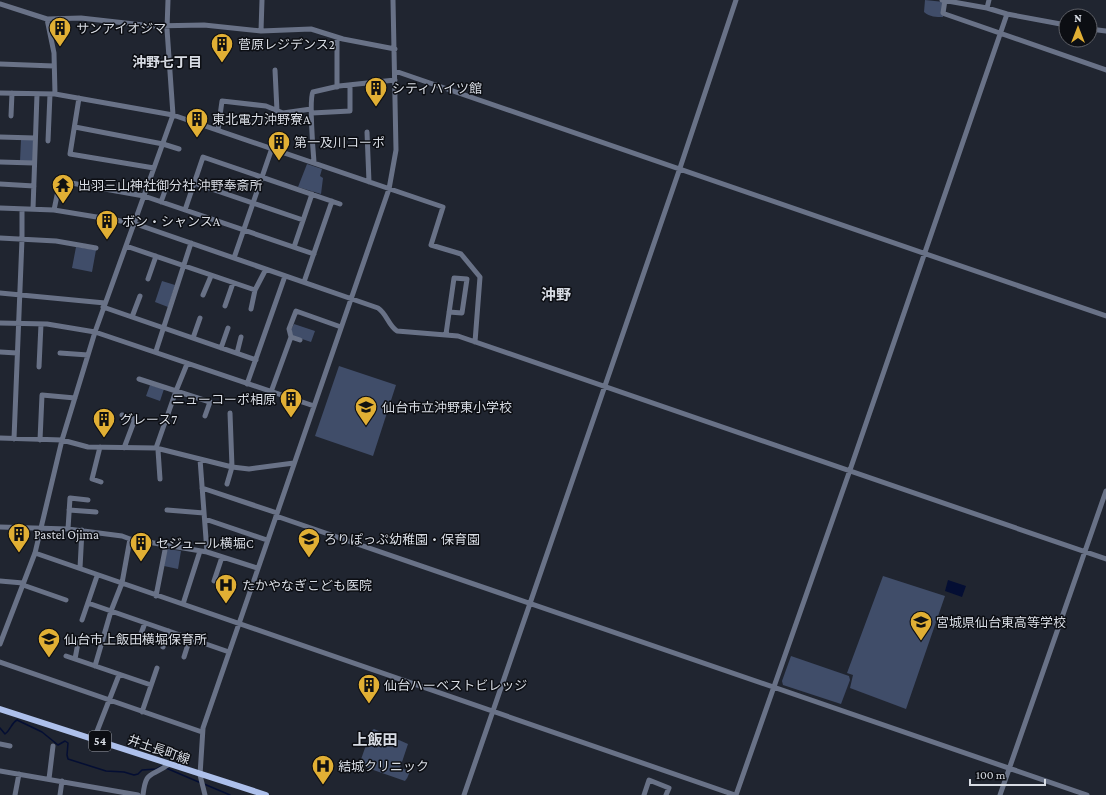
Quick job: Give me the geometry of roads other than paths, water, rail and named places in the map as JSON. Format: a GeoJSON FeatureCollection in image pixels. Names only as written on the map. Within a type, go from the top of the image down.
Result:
{"type":"FeatureCollection","features":[{"type":"Feature","properties":{"kind":"main road","name":"井土長町線"},"geometry":{"type":"LineString","coordinates":[[0,709],[200,775],[266,795]]}},
{"type":"Feature","properties":{"kind":"street"},"geometry":{"type":"LineString","coordinates":[[0,644],[35,553],[62,440],[95,332],[173,114],[167,26],[168,0]]}},
{"type":"Feature","properties":{"kind":"street"},"geometry":{"type":"LineString","coordinates":[[261,31],[262,0]]}},
{"type":"Feature","properties":{"kind":"street"},"geometry":{"type":"LineString","coordinates":[[205,795],[200,775],[202,732],[257,568],[389,189],[396,150],[393,0]]}},
{"type":"Feature","properties":{"kind":"street"},"geometry":{"type":"LineString","coordinates":[[464,795],[680,168],[736,0]]}},
{"type":"Feature","properties":{"kind":"street"},"geometry":{"type":"LineString","coordinates":[[1058,24],[1006,14],[988,3],[943,0],[943,13],[945,14],[1106,70]]}},
{"type":"Feature","properties":{"kind":"street"},"geometry":{"type":"LineString","coordinates":[[0,4],[48,19],[81,18],[167,26],[204,25],[261,31],[311,29],[343,39],[395,49]]}},
{"type":"Feature","properties":{"kind":"street"},"geometry":{"type":"LineString","coordinates":[[35,553],[80,568],[97,576],[122,583],[736,795],[850,470],[1006,14]]}},
{"type":"Feature","properties":{"kind":"street"},"geometry":{"type":"LineString","coordinates":[[48,19],[51,30],[54,66],[53,94],[48,141]]}},
{"type":"Feature","properties":{"kind":"street"},"geometry":{"type":"LineString","coordinates":[[337,37],[337,87]]}},
{"type":"Feature","properties":{"kind":"street"},"geometry":{"type":"LineString","coordinates":[[0,64],[54,66]]}},
{"type":"Feature","properties":{"kind":"street"},"geometry":{"type":"LineString","coordinates":[[274,70],[277,111]]}},
{"type":"Feature","properties":{"kind":"street"},"geometry":{"type":"LineString","coordinates":[[395,70],[1106,316]]}},
{"type":"Feature","properties":{"kind":"street"},"geometry":{"type":"LineString","coordinates":[[314,162],[311,111],[311,95],[313,92],[337,87],[395,80]]}},
{"type":"Feature","properties":{"kind":"street"},"geometry":{"type":"LineString","coordinates":[[218,130],[222,101],[266,106],[286,113],[311,111],[350,112],[350,86]]}},
{"type":"Feature","properties":{"kind":"street"},"geometry":{"type":"LineString","coordinates":[[0,93],[53,94],[173,114],[443,208],[431,245],[461,254],[480,277],[476,342]]}},
{"type":"Feature","properties":{"kind":"street"},"geometry":{"type":"LineString","coordinates":[[11,116],[12,93]]}},
{"type":"Feature","properties":{"kind":"street"},"geometry":{"type":"LineString","coordinates":[[32,209],[37,94]]}},
{"type":"Feature","properties":{"kind":"street"},"geometry":{"type":"LineString","coordinates":[[79,98],[70,154],[154,168]]}},
{"type":"Feature","properties":{"kind":"street"},"geometry":{"type":"LineString","coordinates":[[75,128],[163,144],[179,149]]}},
{"type":"Feature","properties":{"kind":"street"},"geometry":{"type":"LineString","coordinates":[[367,132],[369,182]]}},
{"type":"Feature","properties":{"kind":"street"},"geometry":{"type":"LineString","coordinates":[[0,137],[35,138]]}},
{"type":"Feature","properties":{"kind":"street"},"geometry":{"type":"LineString","coordinates":[[234,258],[254,204],[272,148]]}},
{"type":"Feature","properties":{"kind":"street"},"geometry":{"type":"LineString","coordinates":[[185,210],[203,157],[340,204]]}},
{"type":"Feature","properties":{"kind":"street"},"geometry":{"type":"LineString","coordinates":[[0,162],[34,163]]}},
{"type":"Feature","properties":{"kind":"street"},"geometry":{"type":"LineString","coordinates":[[54,210],[60,181],[144,196],[314,254]]}},
{"type":"Feature","properties":{"kind":"street"},"geometry":{"type":"LineString","coordinates":[[194,183],[303,220]]}},
{"type":"Feature","properties":{"kind":"street"},"geometry":{"type":"LineString","coordinates":[[0,184],[34,186]]}},
{"type":"Feature","properties":{"kind":"street"},"geometry":{"type":"LineString","coordinates":[[161,202],[166,188]]}},
{"type":"Feature","properties":{"kind":"street"},"geometry":{"type":"LineString","coordinates":[[294,247],[312,194]]}},
{"type":"Feature","properties":{"kind":"street"},"geometry":{"type":"LineString","coordinates":[[304,282],[332,201]]}},
{"type":"Feature","properties":{"kind":"street"},"geometry":{"type":"LineString","coordinates":[[0,208],[54,210],[133,223],[351,298],[382,311],[392,328],[397,331],[458,336],[605,385],[1106,559]]}},
{"type":"Feature","properties":{"kind":"street"},"geometry":{"type":"LineString","coordinates":[[14,439],[22,209]]}},
{"type":"Feature","properties":{"kind":"street"},"geometry":{"type":"LineString","coordinates":[[0,238],[56,241],[96,248]]}},
{"type":"Feature","properties":{"kind":"street"},"geometry":{"type":"LineString","coordinates":[[156,351],[191,243]]}},
{"type":"Feature","properties":{"kind":"street"},"geometry":{"type":"LineString","coordinates":[[126,246],[210,276],[255,290]]}},
{"type":"Feature","properties":{"kind":"street"},"geometry":{"type":"LineString","coordinates":[[148,279],[156,256]]}},
{"type":"Feature","properties":{"kind":"street"},"geometry":{"type":"LineString","coordinates":[[251,309],[255,290],[266,269]]}},
{"type":"Feature","properties":{"kind":"street"},"geometry":{"type":"LineString","coordinates":[[203,296],[210,276]]}},
{"type":"Feature","properties":{"kind":"street"},"geometry":{"type":"LineString","coordinates":[[247,384],[285,276]]}},
{"type":"Feature","properties":{"kind":"street"},"geometry":{"type":"LineString","coordinates":[[446,334],[449,312],[454,278],[466,279],[462,313],[449,312]]}},
{"type":"Feature","properties":{"kind":"street"},"geometry":{"type":"LineString","coordinates":[[226,306],[233,283]]}},
{"type":"Feature","properties":{"kind":"street"},"geometry":{"type":"LineString","coordinates":[[0,293],[20,294],[104,305],[132,317],[256,360]]}},
{"type":"Feature","properties":{"kind":"street"},"geometry":{"type":"LineString","coordinates":[[132,317],[140,296]]}},
{"type":"Feature","properties":{"kind":"street"},"geometry":{"type":"LineString","coordinates":[[271,392],[291,337],[289,329],[296,311],[341,327]]}},
{"type":"Feature","properties":{"kind":"street"},"geometry":{"type":"LineString","coordinates":[[193,338],[200,318]]}},
{"type":"Feature","properties":{"kind":"street"},"geometry":{"type":"LineString","coordinates":[[0,323],[41,324],[95,332],[156,351],[187,364],[314,406]]}},
{"type":"Feature","properties":{"kind":"street"},"geometry":{"type":"LineString","coordinates":[[39,367],[41,324]]}},
{"type":"Feature","properties":{"kind":"street"},"geometry":{"type":"LineString","coordinates":[[221,348],[228,328]]}},
{"type":"Feature","properties":{"kind":"street"},"geometry":{"type":"LineString","coordinates":[[236,353],[241,337]]}},
{"type":"Feature","properties":{"kind":"street"},"geometry":{"type":"LineString","coordinates":[[291,337],[300,340]]}},
{"type":"Feature","properties":{"kind":"street"},"geometry":{"type":"LineString","coordinates":[[0,352],[17,353]]}},
{"type":"Feature","properties":{"kind":"street"},"geometry":{"type":"LineString","coordinates":[[60,353],[88,355]]}},
{"type":"Feature","properties":{"kind":"street"},"geometry":{"type":"LineString","coordinates":[[160,479],[157,449],[176,391],[187,364]]}},
{"type":"Feature","properties":{"kind":"street"},"geometry":{"type":"LineString","coordinates":[[139,379],[210,402],[205,416]]}},
{"type":"Feature","properties":{"kind":"street"},"geometry":{"type":"LineString","coordinates":[[40,440],[42,395],[75,398]]}},
{"type":"Feature","properties":{"kind":"street"},"geometry":{"type":"LineString","coordinates":[[226,484],[232,467],[230,413]]}},
{"type":"Feature","properties":{"kind":"street"},"geometry":{"type":"LineString","coordinates":[[122,415],[134,419],[124,448]]}},
{"type":"Feature","properties":{"kind":"street"},"geometry":{"type":"LineString","coordinates":[[0,438],[62,440],[88,447],[157,449],[232,467],[249,469],[294,463]]}},
{"type":"Feature","properties":{"kind":"street"},"geometry":{"type":"LineString","coordinates":[[100,447],[92,479],[101,482]]}},
{"type":"Feature","properties":{"kind":"street"},"geometry":{"type":"LineString","coordinates":[[200,459],[207,552]]}},
{"type":"Feature","properties":{"kind":"street"},"geometry":{"type":"LineString","coordinates":[[202,488],[1087,795]]}},
{"type":"Feature","properties":{"kind":"street"},"geometry":{"type":"LineString","coordinates":[[1000,795],[1106,491]]}},
{"type":"Feature","properties":{"kind":"street"},"geometry":{"type":"LineString","coordinates":[[68,529],[70,498],[88,500]]}},
{"type":"Feature","properties":{"kind":"street"},"geometry":{"type":"LineString","coordinates":[[69,510],[96,512]]}},
{"type":"Feature","properties":{"kind":"street"},"geometry":{"type":"LineString","coordinates":[[167,510],[205,516],[268,540]]}},
{"type":"Feature","properties":{"kind":"street"},"geometry":{"type":"LineString","coordinates":[[0,527],[82,530],[122,536],[130,539],[207,552],[257,568]]}},
{"type":"Feature","properties":{"kind":"street"},"geometry":{"type":"LineString","coordinates":[[80,568],[82,530]]}},
{"type":"Feature","properties":{"kind":"street"},"geometry":{"type":"LineString","coordinates":[[95,666],[111,611],[122,583],[130,539]]}},
{"type":"Feature","properties":{"kind":"street"},"geometry":{"type":"LineString","coordinates":[[156,596],[166,545]]}},
{"type":"Feature","properties":{"kind":"street"},"geometry":{"type":"LineString","coordinates":[[183,604],[200,551]]}},
{"type":"Feature","properties":{"kind":"street"},"geometry":{"type":"LineString","coordinates":[[214,582],[222,557]]}},
{"type":"Feature","properties":{"kind":"street"},"geometry":{"type":"LineString","coordinates":[[82,620],[97,576]]}},
{"type":"Feature","properties":{"kind":"street"},"geometry":{"type":"LineString","coordinates":[[0,581],[23,584],[66,600]]}},
{"type":"Feature","properties":{"kind":"street"},"geometry":{"type":"LineString","coordinates":[[88,603],[229,652]]}},
{"type":"Feature","properties":{"kind":"street"},"geometry":{"type":"LineString","coordinates":[[139,639],[145,623]]}},
{"type":"Feature","properties":{"kind":"street"},"geometry":{"type":"LineString","coordinates":[[163,647],[169,631]]}},
{"type":"Feature","properties":{"kind":"street"},"geometry":{"type":"LineString","coordinates":[[184,657],[190,638]]}},
{"type":"Feature","properties":{"kind":"street"},"geometry":{"type":"LineString","coordinates":[[75,659],[78,643]]}},
{"type":"Feature","properties":{"kind":"street"},"geometry":{"type":"LineString","coordinates":[[66,656],[151,685]]}},
{"type":"Feature","properties":{"kind":"street"},"geometry":{"type":"LineString","coordinates":[[0,662],[202,732]]}},
{"type":"Feature","properties":{"kind":"street"},"geometry":{"type":"LineString","coordinates":[[142,712],[158,668]]}},
{"type":"Feature","properties":{"kind":"street"},"geometry":{"type":"LineString","coordinates":[[94,739],[119,675]]}},
{"type":"Feature","properties":{"kind":"street"},"geometry":{"type":"LineString","coordinates":[[0,744],[10,746]]}},
{"type":"Feature","properties":{"kind":"street"},"geometry":{"type":"LineString","coordinates":[[48,779],[53,746]]}},
{"type":"Feature","properties":{"kind":"street"},"geometry":{"type":"LineString","coordinates":[[142,795],[147,776],[162,769],[168,764]]}},
{"type":"Feature","properties":{"kind":"street"},"geometry":{"type":"LineString","coordinates":[[0,771],[138,795]]}},
{"type":"Feature","properties":{"kind":"street"},"geometry":{"type":"LineString","coordinates":[[15,795],[19,774]]}},
{"type":"Feature","properties":{"kind":"street"},"geometry":{"type":"LineString","coordinates":[[644,795],[649,780],[668,788],[666,795]]}},
{"type":"Feature","properties":{"kind":"street"},"geometry":{"type":"LineString","coordinates":[[60,795],[62,781]]}},
{"type":"Feature","properties":{"kind":"waterway"},"geometry":{"type":"LineString","coordinates":[[0,728],[5,734],[17,720],[42,732],[58,745],[65,741],[68,743],[68,759],[106,771],[124,772],[134,775],[138,774],[142,770],[156,769],[162,766]]}},
{"type":"Feature","properties":{"kind":"waterway"},"geometry":{"type":"LineString","coordinates":[[166,768],[201,783]]}},
{"type":"Feature","properties":{"kind":"waterway"},"geometry":{"type":"LineString","coordinates":[[204,784],[230,795]]}},
{"type":"Feature","properties":{"kind":"place","name":"サンアイオジマ"},"geometry":{"type":"Point","coordinates":[60,48]}},
{"type":"Feature","properties":{"kind":"place","name":"菅原レジデンス2"},"geometry":{"type":"Point","coordinates":[222,64]}},
{"type":"Feature","properties":{"kind":"place","name":"シティハイツ館"},"geometry":{"type":"Point","coordinates":[376,108]}},
{"type":"Feature","properties":{"kind":"place","name":"東北電力沖野寮A"},"geometry":{"type":"Point","coordinates":[197,138]}},
{"type":"Feature","properties":{"kind":"place","name":"第一及川コーポ"},"geometry":{"type":"Point","coordinates":[279,162]}},
{"type":"Feature","properties":{"kind":"place","name":"出羽三山神社御分社 沖野奉斎所"},"geometry":{"type":"Point","coordinates":[63,204]}},
{"type":"Feature","properties":{"kind":"place","name":"ボン・シャンスA"},"geometry":{"type":"Point","coordinates":[107,240]}},
{"type":"Feature","properties":{"kind":"place","name":"ニューコーポ相原"},"geometry":{"type":"Point","coordinates":[291,418]}},
{"type":"Feature","properties":{"kind":"place","name":"仙台市立沖野東小学校"},"geometry":{"type":"Point","coordinates":[366,426]}},
{"type":"Feature","properties":{"kind":"place","name":"グレース7"},"geometry":{"type":"Point","coordinates":[104,438]}},
{"type":"Feature","properties":{"kind":"place","name":"Pastel Ojima"},"geometry":{"type":"Point","coordinates":[19,554]}},
{"type":"Feature","properties":{"kind":"place","name":"ろりぽっぷ幼稚園・保育園"},"geometry":{"type":"Point","coordinates":[309,558]}},
{"type":"Feature","properties":{"kind":"place","name":"セジュール横堀C"},"geometry":{"type":"Point","coordinates":[141,562]}},
{"type":"Feature","properties":{"kind":"place","name":"たかやなぎこども医院"},"geometry":{"type":"Point","coordinates":[226,604]}},
{"type":"Feature","properties":{"kind":"place","name":"宮城県仙台東高等学校"},"geometry":{"type":"Point","coordinates":[921,642]}},
{"type":"Feature","properties":{"kind":"place","name":"仙台市上飯田横堀保育所"},"geometry":{"type":"Point","coordinates":[49,658]}},
{"type":"Feature","properties":{"kind":"place","name":"仙台ハーベストビレッジ"},"geometry":{"type":"Point","coordinates":[369,704]}},
{"type":"Feature","properties":{"kind":"place","name":"結城クリニック"},"geometry":{"type":"Point","coordinates":[323,786]}},
{"type":"Feature","properties":{"kind":"district","name":"沖野七丁目"},"geometry":{"type":"Point","coordinates":[167,62]}},
{"type":"Feature","properties":{"kind":"district","name":"沖野"},"geometry":{"type":"Point","coordinates":[556,295]}},
{"type":"Feature","properties":{"kind":"district","name":"上飯田"},"geometry":{"type":"Point","coordinates":[375,740]}}]}
